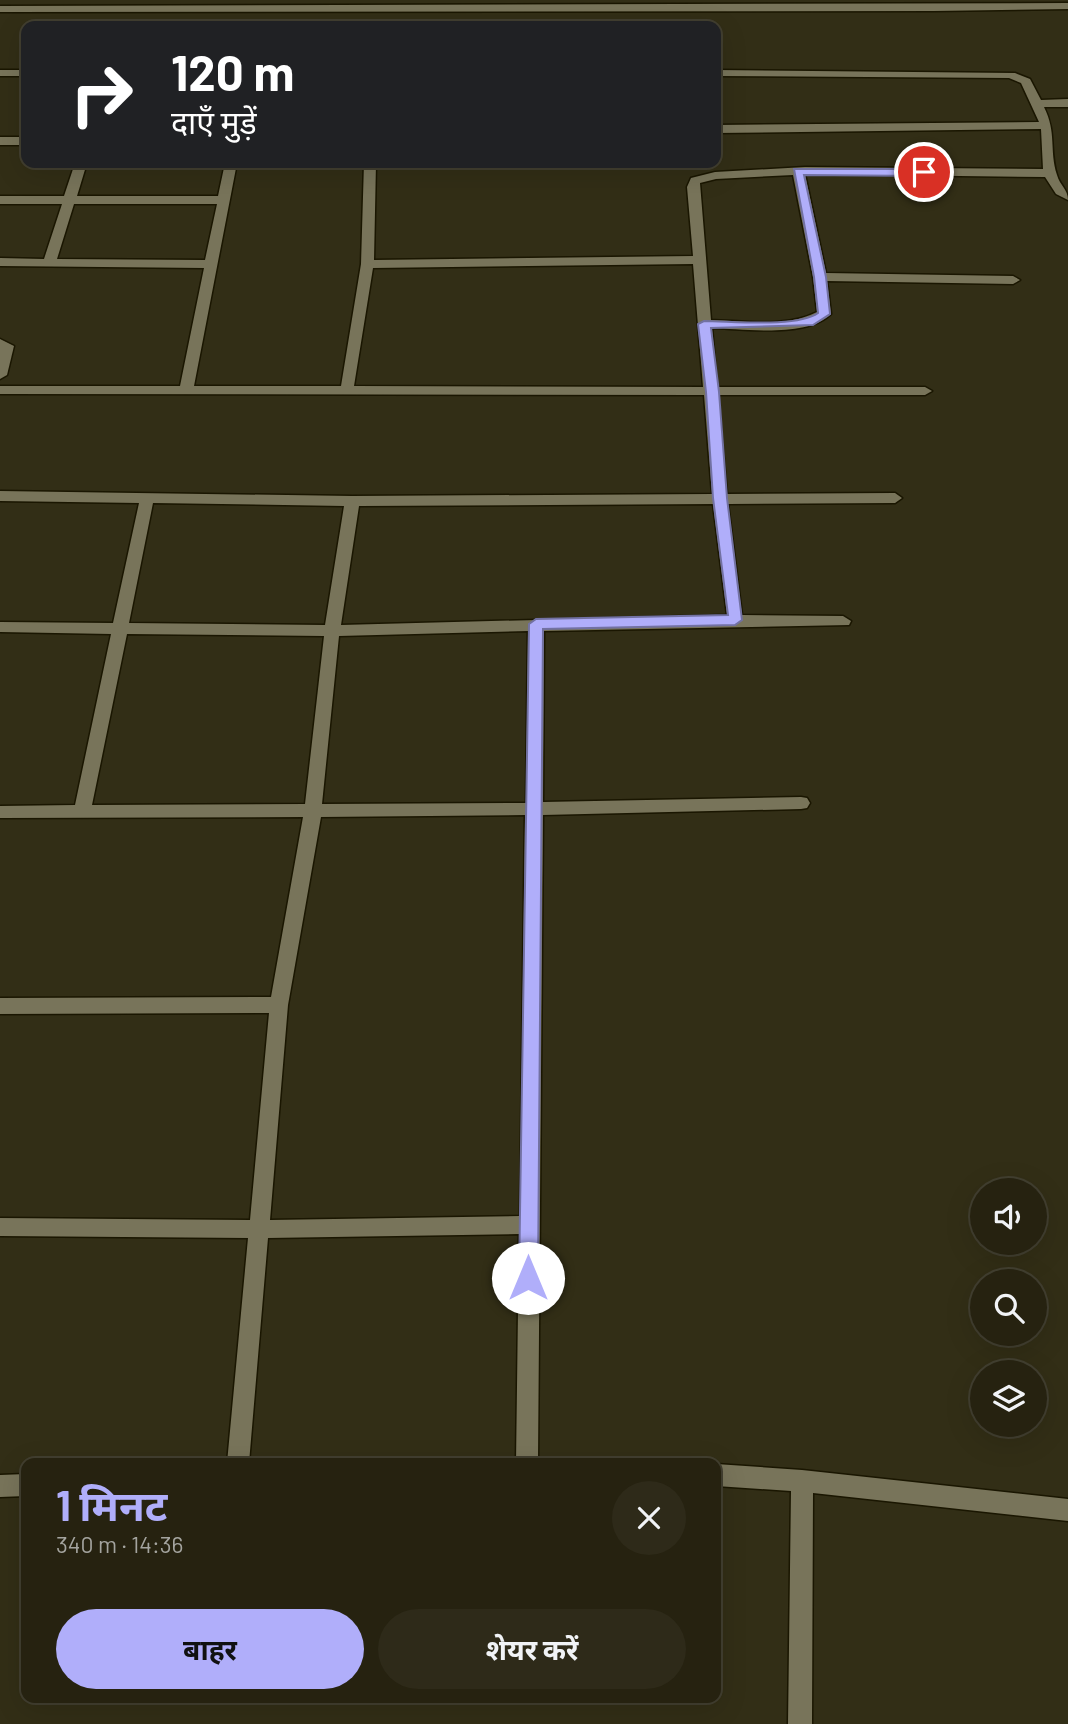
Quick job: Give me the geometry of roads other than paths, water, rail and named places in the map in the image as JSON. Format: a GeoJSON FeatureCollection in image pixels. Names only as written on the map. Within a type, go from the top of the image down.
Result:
{"type":"FeatureCollection","features":[{"type":"Feature","properties":{"kind":"street"},"geometry":{"type":"LineString","coordinates":[[0,9],[413,4],[734,11],[1068,6]]}},
{"type":"Feature","properties":{"kind":"street"},"geometry":{"type":"LineString","coordinates":[[0,73],[21,73]]}},
{"type":"Feature","properties":{"kind":"street"},"geometry":{"type":"LineString","coordinates":[[721,73],[1011,75],[1026,81],[1047,125],[1050,173],[1054,186],[1068,196]]}},
{"type":"Feature","properties":{"kind":"street"},"geometry":{"type":"LineString","coordinates":[[1037,104],[1068,103]]}},
{"type":"Feature","properties":{"kind":"street"},"geometry":{"type":"LineString","coordinates":[[721,129],[1047,125]]}},
{"type":"Feature","properties":{"kind":"street"},"geometry":{"type":"LineString","coordinates":[[0,141],[21,141]]}},
{"type":"Feature","properties":{"kind":"street"},"geometry":{"type":"LineString","coordinates":[[50,261],[79,168]]}},
{"type":"Feature","properties":{"kind":"street"},"geometry":{"type":"LineString","coordinates":[[186,389],[230,168]]}},
{"type":"Feature","properties":{"kind":"street"},"geometry":{"type":"LineString","coordinates":[[347,389],[367,264],[370,168]]}},
{"type":"Feature","properties":{"kind":"street"},"geometry":{"type":"LineString","coordinates":[[735,620],[720,498],[713,392],[698,260],[693,187],[695,181],[712,175],[798,171],[1050,173]]}},
{"type":"Feature","properties":{"kind":"street"},"geometry":{"type":"LineString","coordinates":[[704,324],[813,322],[824,314],[820,277],[798,171]]}},
{"type":"Feature","properties":{"kind":"street"},"geometry":{"type":"LineString","coordinates":[[0,200],[225,200]]}},
{"type":"Feature","properties":{"kind":"street"},"geometry":{"type":"LineString","coordinates":[[367,264],[698,260]]}},
{"type":"Feature","properties":{"kind":"street"},"geometry":{"type":"LineString","coordinates":[[0,262],[211,264]]}},
{"type":"Feature","properties":{"kind":"street"},"geometry":{"type":"LineString","coordinates":[[820,277],[1013,280]]}},
{"type":"Feature","properties":{"kind":"street"},"geometry":{"type":"LineString","coordinates":[[0,343],[6,346],[0,374]]}},
{"type":"Feature","properties":{"kind":"street"},"geometry":{"type":"LineString","coordinates":[[0,390],[925,391]]}},
{"type":"Feature","properties":{"kind":"street"},"geometry":{"type":"LineString","coordinates":[[0,496],[352,501],[895,498]]}},
{"type":"Feature","properties":{"kind":"street"},"geometry":{"type":"LineString","coordinates":[[82,813],[147,498]]}},
{"type":"Feature","properties":{"kind":"street"},"geometry":{"type":"LineString","coordinates":[[238,1458],[279,1005],[313,810],[332,631],[352,501]]}},
{"type":"Feature","properties":{"kind":"street"},"geometry":{"type":"LineString","coordinates":[[0,627],[332,631],[735,620],[843,621]]}},
{"type":"Feature","properties":{"kind":"street"},"geometry":{"type":"LineString","coordinates":[[527,1458],[536,624]]}},
{"type":"Feature","properties":{"kind":"street"},"geometry":{"type":"LineString","coordinates":[[0,812],[532,809],[801,803]]}},
{"type":"Feature","properties":{"kind":"street"},"geometry":{"type":"LineString","coordinates":[[0,1006],[279,1005]]}},
{"type":"Feature","properties":{"kind":"street"},"geometry":{"type":"LineString","coordinates":[[0,1227],[258,1230],[529,1225]]}},
{"type":"Feature","properties":{"kind":"street"},"geometry":{"type":"LineString","coordinates":[[721,1475],[802,1481],[1068,1510]]}},
{"type":"Feature","properties":{"kind":"street"},"geometry":{"type":"LineString","coordinates":[[800,1724],[802,1481]]}},
{"type":"Feature","properties":{"kind":"street"},"geometry":{"type":"LineString","coordinates":[[0,1486],[21,1485]]}}]}
